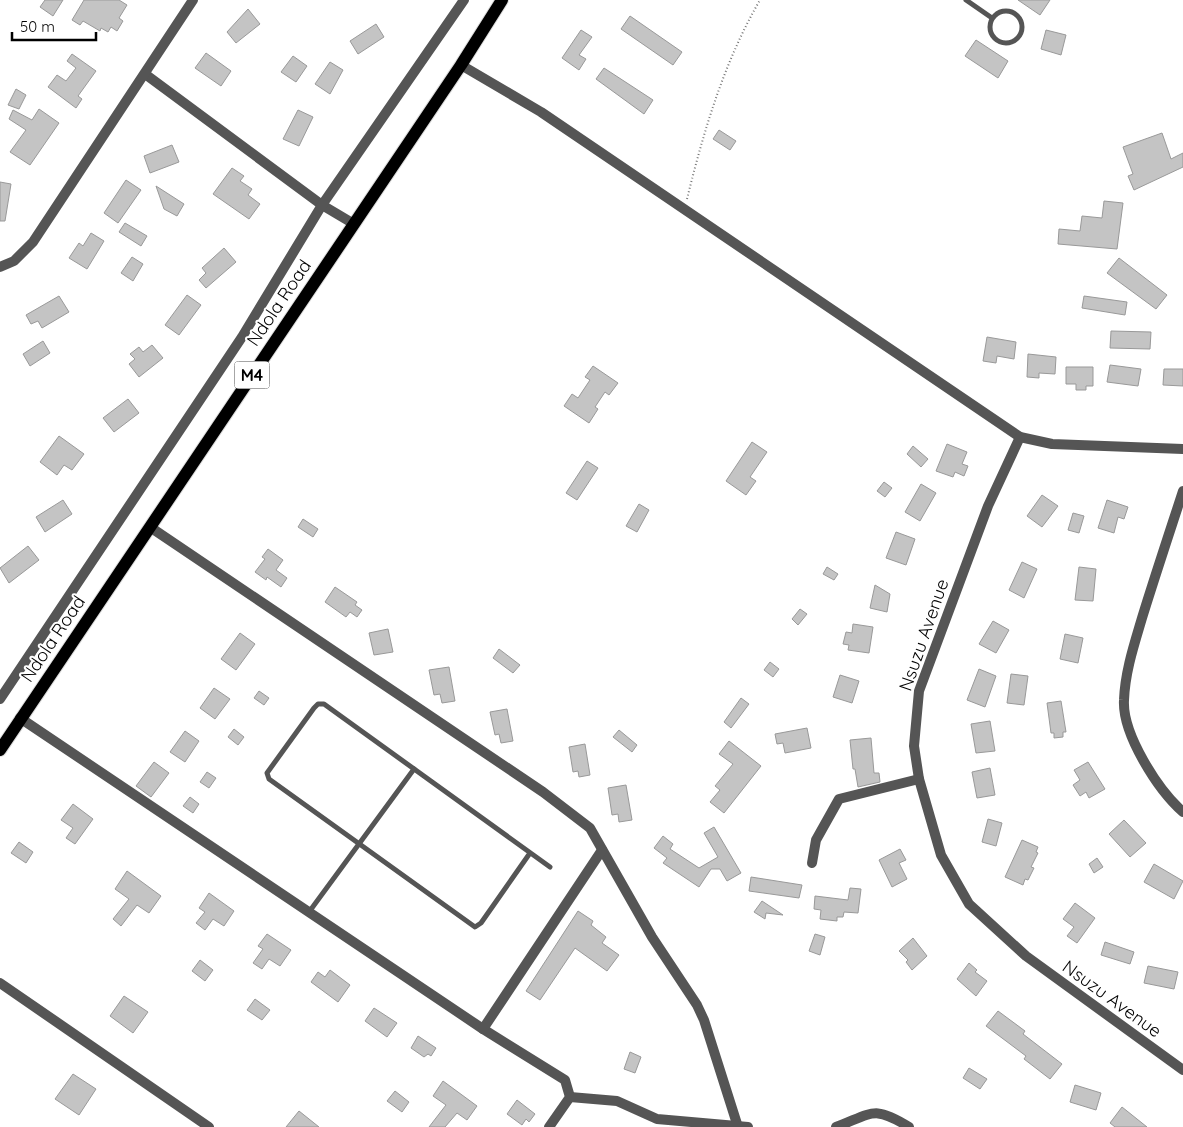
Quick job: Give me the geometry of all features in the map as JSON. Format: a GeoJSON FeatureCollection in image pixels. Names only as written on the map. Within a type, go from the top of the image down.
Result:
{"type":"FeatureCollection","features":[{"type":"Feature","properties":{"kind":"main road","name":"Ndola Road"},"geometry":{"type":"LineString","coordinates":[[0,750],[461,65],[502,0]]}},
{"type":"Feature","properties":{"kind":"street"},"geometry":{"type":"LineString","coordinates":[[0,267],[14,261],[33,242],[194,0]]}},
{"type":"Feature","properties":{"kind":"street"},"geometry":{"type":"LineString","coordinates":[[0,699],[242,337],[322,205],[464,0]]}},
{"type":"Feature","properties":{"kind":"street"},"geometry":{"type":"LineString","coordinates":[[461,65],[541,112],[1020,437],[1052,444],[1183,449]]}},
{"type":"Feature","properties":{"kind":"street"},"geometry":{"type":"LineString","coordinates":[[146,74],[322,205],[354,224]]}},
{"type":"Feature","properties":{"kind":"street","name":"Nsuzu Avenue"},"geometry":{"type":"LineString","coordinates":[[1020,437],[985,515],[919,691],[914,746],[919,779],[941,855],[969,904],[1026,956],[1183,1070]]}},
{"type":"Feature","properties":{"kind":"street"},"geometry":{"type":"LineString","coordinates":[[1183,491],[1131,656],[1124,701],[1130,734],[1151,771],[1175,805],[1183,812]]}},
{"type":"Feature","properties":{"kind":"street"},"geometry":{"type":"LineString","coordinates":[[150,527],[543,792],[590,828],[652,937],[697,1005],[704,1020],[737,1126]]}},
{"type":"Feature","properties":{"kind":"street"},"geometry":{"type":"LineString","coordinates":[[20,718],[483,1030],[565,1080],[570,1097]]}},
{"type":"Feature","properties":{"kind":"street"},"geometry":{"type":"LineString","coordinates":[[812,863],[816,840],[839,799],[919,779]]}},
{"type":"Feature","properties":{"kind":"street"},"geometry":{"type":"LineString","coordinates":[[483,1030],[602,850]]}},
{"type":"Feature","properties":{"kind":"street"},"geometry":{"type":"LineString","coordinates":[[0,983],[209,1127]]}},
{"type":"Feature","properties":{"kind":"street"},"geometry":{"type":"LineString","coordinates":[[570,1097],[617,1101],[657,1118],[748,1127]]}},
{"type":"Feature","properties":{"kind":"street"},"geometry":{"type":"LineString","coordinates":[[549,1127],[570,1097]]}},
{"type":"Feature","properties":{"kind":"street"},"geometry":{"type":"LineString","coordinates":[[836,1127],[877,1112],[888,1114],[909,1127]]}},
{"type":"Feature","properties":{"kind":"lane"},"geometry":{"type":"LineString","coordinates":[[966,0],[992,18]]}},
{"type":"Feature","properties":{"kind":"lane"},"geometry":{"type":"LineString","coordinates":[[1008,11],[1017,15],[1021,23],[1021,32],[1016,40],[1007,43],[998,42],[992,35],[990,26],[992,18],[999,12],[1008,11]]}},
{"type":"Feature","properties":{"kind":"lane"},"geometry":{"type":"LineString","coordinates":[[530,852],[481,923],[475,927],[270,779],[267,773],[314,708],[324,704],[530,852],[550,867]]}},
{"type":"Feature","properties":{"kind":"lane"},"geometry":{"type":"LineString","coordinates":[[308,912],[414,769]]}},
{"type":"Feature","properties":{"kind":"path"},"geometry":{"type":"LineString","coordinates":[[684,209],[699,149],[716,98],[731,57],[760,0]]}},
{"type":"Feature","properties":{"kind":"building"},"geometry":{"type":"Polygon","coordinates":[[[45,0],[63,0],[53,16],[40,7],[45,0]]]}},
{"type":"Feature","properties":{"kind":"building"},"geometry":{"type":"Polygon","coordinates":[[[84,0],[119,0],[127,5],[119,18],[123,21],[117,31],[111,27],[108,32],[101,28],[100,31],[83,21],[80,25],[72,20],[84,0]]]}},
{"type":"Feature","properties":{"kind":"building"},"geometry":{"type":"Polygon","coordinates":[[[1018,0],[1050,0],[1040,15],[1018,0]]]}},
{"type":"Feature","properties":{"kind":"building"},"geometry":{"type":"Polygon","coordinates":[[[248,9],[260,24],[236,43],[227,32],[248,9]]]}},
{"type":"Feature","properties":{"kind":"building"},"geometry":{"type":"Polygon","coordinates":[[[630,16],[682,52],[673,65],[621,29],[630,16]]]}},
{"type":"Feature","properties":{"kind":"building"},"geometry":{"type":"Polygon","coordinates":[[[376,24],[384,37],[358,54],[350,41],[376,24]]]}},
{"type":"Feature","properties":{"kind":"building"},"geometry":{"type":"Polygon","coordinates":[[[581,30],[592,37],[579,55],[586,59],[579,70],[562,58],[581,30]]]}},
{"type":"Feature","properties":{"kind":"building"},"geometry":{"type":"Polygon","coordinates":[[[1046,30],[1066,35],[1061,55],[1041,49],[1046,30]]]}},
{"type":"Feature","properties":{"kind":"building"},"geometry":{"type":"Polygon","coordinates":[[[976,40],[1008,61],[998,78],[965,56],[976,40]]]}},
{"type":"Feature","properties":{"kind":"building"},"geometry":{"type":"Polygon","coordinates":[[[206,53],[231,71],[221,86],[195,68],[206,53]]]}},
{"type":"Feature","properties":{"kind":"building"},"geometry":{"type":"Polygon","coordinates":[[[72,54],[96,71],[78,96],[82,99],[76,108],[48,87],[57,75],[66,81],[76,68],[67,61],[72,54]]]}},
{"type":"Feature","properties":{"kind":"building"},"geometry":{"type":"Polygon","coordinates":[[[293,56],[307,66],[296,82],[281,72],[293,56]]]}},
{"type":"Feature","properties":{"kind":"building"},"geometry":{"type":"Polygon","coordinates":[[[330,62],[343,70],[330,94],[315,84],[330,62]]]}},
{"type":"Feature","properties":{"kind":"building"},"geometry":{"type":"Polygon","coordinates":[[[604,68],[653,100],[644,114],[596,79],[604,68]]]}},
{"type":"Feature","properties":{"kind":"building"},"geometry":{"type":"Polygon","coordinates":[[[16,89],[26,95],[19,109],[8,105],[16,89]]]}},
{"type":"Feature","properties":{"kind":"building"},"geometry":{"type":"Polygon","coordinates":[[[39,109],[59,123],[30,165],[10,152],[26,130],[9,119],[13,110],[32,120],[39,109]]]}},
{"type":"Feature","properties":{"kind":"building"},"geometry":{"type":"Polygon","coordinates":[[[298,110],[313,117],[299,146],[283,139],[298,110]]]}},
{"type":"Feature","properties":{"kind":"building"},"geometry":{"type":"Polygon","coordinates":[[[719,130],[736,141],[730,150],[713,139],[719,130]]]}},
{"type":"Feature","properties":{"kind":"building"},"geometry":{"type":"Polygon","coordinates":[[[1162,133],[1171,159],[1183,153],[1183,167],[1134,190],[1128,176],[1133,174],[1123,147],[1162,133]]]}},
{"type":"Feature","properties":{"kind":"building"},"geometry":{"type":"Polygon","coordinates":[[[172,145],[179,162],[150,173],[144,156],[172,145]]]}},
{"type":"Feature","properties":{"kind":"building"},"geometry":{"type":"Polygon","coordinates":[[[232,168],[244,176],[240,181],[252,189],[248,195],[260,204],[249,219],[213,194],[232,168]]]}},
{"type":"Feature","properties":{"kind":"building"},"geometry":{"type":"Polygon","coordinates":[[[126,180],[141,190],[118,223],[104,213],[126,180]]]}},
{"type":"Feature","properties":{"kind":"building"},"geometry":{"type":"Polygon","coordinates":[[[0,182],[11,184],[5,221],[0,221],[0,182]]]}},
{"type":"Feature","properties":{"kind":"building"},"geometry":{"type":"Polygon","coordinates":[[[156,186],[184,204],[177,216],[164,209],[156,186]]]}},
{"type":"Feature","properties":{"kind":"building"},"geometry":{"type":"Polygon","coordinates":[[[1104,201],[1123,203],[1117,249],[1058,244],[1059,229],[1080,231],[1082,216],[1102,218],[1104,201]]]}},
{"type":"Feature","properties":{"kind":"building"},"geometry":{"type":"Polygon","coordinates":[[[125,223],[147,236],[141,246],[119,232],[125,223]]]}},
{"type":"Feature","properties":{"kind":"building"},"geometry":{"type":"Polygon","coordinates":[[[91,233],[104,241],[87,269],[69,258],[79,243],[83,246],[91,233]]]}},
{"type":"Feature","properties":{"kind":"building"},"geometry":{"type":"Polygon","coordinates":[[[224,248],[236,262],[206,288],[199,280],[206,273],[202,268],[224,248]]]}},
{"type":"Feature","properties":{"kind":"building"},"geometry":{"type":"Polygon","coordinates":[[[132,257],[143,264],[133,281],[121,273],[132,257]]]}},
{"type":"Feature","properties":{"kind":"building"},"geometry":{"type":"Polygon","coordinates":[[[1119,258],[1167,295],[1156,309],[1107,273],[1119,258]]]}},
{"type":"Feature","properties":{"kind":"building"},"geometry":{"type":"Polygon","coordinates":[[[187,295],[201,305],[179,335],[165,325],[187,295]]]}},
{"type":"Feature","properties":{"kind":"building"},"geometry":{"type":"Polygon","coordinates":[[[59,296],[69,312],[42,328],[38,321],[31,324],[26,315],[59,296]]]}},
{"type":"Feature","properties":{"kind":"building"},"geometry":{"type":"Polygon","coordinates":[[[1084,296],[1127,302],[1125,315],[1082,308],[1084,296]]]}},
{"type":"Feature","properties":{"kind":"building"},"geometry":{"type":"Polygon","coordinates":[[[1111,331],[1151,332],[1150,349],[1110,348],[1111,331]]]}},
{"type":"Feature","properties":{"kind":"building"},"geometry":{"type":"Polygon","coordinates":[[[987,337],[1016,342],[1014,359],[997,356],[996,363],[983,361],[987,337]]]}},
{"type":"Feature","properties":{"kind":"building"},"geometry":{"type":"Polygon","coordinates":[[[43,341],[50,353],[30,366],[23,354],[43,341]]]}},
{"type":"Feature","properties":{"kind":"building"},"geometry":{"type":"Polygon","coordinates":[[[152,345],[163,358],[139,377],[129,364],[135,359],[130,354],[139,347],[143,352],[152,345]]]}},
{"type":"Feature","properties":{"kind":"building"},"geometry":{"type":"Polygon","coordinates":[[[1028,354],[1056,357],[1055,374],[1039,373],[1039,378],[1027,377],[1028,354]]]}},
{"type":"Feature","properties":{"kind":"building"},"geometry":{"type":"Polygon","coordinates":[[[1110,365],[1141,369],[1138,386],[1107,382],[1110,365]]]}},
{"type":"Feature","properties":{"kind":"building"},"geometry":{"type":"Polygon","coordinates":[[[593,366],[618,383],[609,395],[605,392],[595,407],[598,409],[589,423],[564,406],[572,394],[578,398],[590,380],[585,377],[593,366]]]}},
{"type":"Feature","properties":{"kind":"building"},"geometry":{"type":"Polygon","coordinates":[[[1066,367],[1093,367],[1093,386],[1086,386],[1086,390],[1076,390],[1076,384],[1066,384],[1066,367]]]}},
{"type":"Feature","properties":{"kind":"building"},"geometry":{"type":"Polygon","coordinates":[[[1164,369],[1183,369],[1183,386],[1163,385],[1164,369]]]}},
{"type":"Feature","properties":{"kind":"building"},"geometry":{"type":"Polygon","coordinates":[[[128,399],[139,413],[114,432],[103,418],[128,399]]]}},
{"type":"Feature","properties":{"kind":"building"},"geometry":{"type":"Polygon","coordinates":[[[59,436],[84,454],[72,470],[64,465],[57,475],[40,462],[59,436]]]}},
{"type":"Feature","properties":{"kind":"building"},"geometry":{"type":"Polygon","coordinates":[[[752,442],[767,452],[750,477],[756,481],[746,495],[726,481],[752,442]]]}},
{"type":"Feature","properties":{"kind":"building"},"geometry":{"type":"Polygon","coordinates":[[[947,444],[967,452],[962,464],[968,466],[964,476],[955,472],[953,477],[936,471],[947,444]]]}},
{"type":"Feature","properties":{"kind":"building"},"geometry":{"type":"Polygon","coordinates":[[[913,446],[928,459],[921,467],[907,454],[913,446]]]}},
{"type":"Feature","properties":{"kind":"building"},"geometry":{"type":"Polygon","coordinates":[[[587,461],[598,468],[577,500],[566,493],[587,461]]]}},
{"type":"Feature","properties":{"kind":"building"},"geometry":{"type":"Polygon","coordinates":[[[884,482],[892,488],[885,497],[877,491],[884,482]]]}},
{"type":"Feature","properties":{"kind":"building"},"geometry":{"type":"Polygon","coordinates":[[[921,484],[936,493],[920,521],[905,512],[921,484]]]}},
{"type":"Feature","properties":{"kind":"building"},"geometry":{"type":"Polygon","coordinates":[[[1042,495],[1058,506],[1042,527],[1027,516],[1042,495]]]}},
{"type":"Feature","properties":{"kind":"building"},"geometry":{"type":"Polygon","coordinates":[[[63,500],[72,514],[45,532],[36,517],[63,500]]]}},
{"type":"Feature","properties":{"kind":"building"},"geometry":{"type":"Polygon","coordinates":[[[1107,500],[1128,507],[1124,519],[1118,517],[1114,533],[1098,528],[1107,500]]]}},
{"type":"Feature","properties":{"kind":"building"},"geometry":{"type":"Polygon","coordinates":[[[639,504],[649,510],[637,532],[626,526],[639,504]]]}},
{"type":"Feature","properties":{"kind":"building"},"geometry":{"type":"Polygon","coordinates":[[[1073,513],[1084,516],[1079,533],[1068,530],[1073,513]]]}},
{"type":"Feature","properties":{"kind":"building"},"geometry":{"type":"Polygon","coordinates":[[[303,519],[318,529],[313,537],[298,527],[303,519]]]}},
{"type":"Feature","properties":{"kind":"building"},"geometry":{"type":"Polygon","coordinates":[[[896,532],[915,539],[906,565],[886,558],[896,532]]]}},
{"type":"Feature","properties":{"kind":"building"},"geometry":{"type":"Polygon","coordinates":[[[28,546],[39,560],[9,583],[0,568],[28,546]]]}},
{"type":"Feature","properties":{"kind":"building"},"geometry":{"type":"Polygon","coordinates":[[[268,549],[283,560],[276,570],[287,578],[281,587],[267,577],[266,580],[255,572],[265,559],[262,557],[268,549]]]}},
{"type":"Feature","properties":{"kind":"building"},"geometry":{"type":"Polygon","coordinates":[[[1022,562],[1037,569],[1024,598],[1009,590],[1022,562]]]}},
{"type":"Feature","properties":{"kind":"building"},"geometry":{"type":"Polygon","coordinates":[[[827,567],[838,574],[834,580],[823,574],[827,567]]]}},
{"type":"Feature","properties":{"kind":"building"},"geometry":{"type":"Polygon","coordinates":[[[1079,567],[1096,569],[1093,601],[1075,600],[1079,567]]]}},
{"type":"Feature","properties":{"kind":"building"},"geometry":{"type":"Polygon","coordinates":[[[875,585],[890,594],[887,612],[870,608],[875,585]]]}},
{"type":"Feature","properties":{"kind":"building"},"geometry":{"type":"Polygon","coordinates":[[[335,587],[357,602],[355,605],[362,610],[357,617],[350,612],[346,617],[325,602],[335,587]]]}},
{"type":"Feature","properties":{"kind":"building"},"geometry":{"type":"Polygon","coordinates":[[[800,609],[807,614],[798,625],[792,619],[800,609]]]}},
{"type":"Feature","properties":{"kind":"building"},"geometry":{"type":"Polygon","coordinates":[[[993,621],[1009,630],[996,653],[979,644],[993,621]]]}},
{"type":"Feature","properties":{"kind":"building"},"geometry":{"type":"Polygon","coordinates":[[[853,624],[873,627],[869,653],[848,650],[849,645],[843,644],[846,632],[852,633],[853,624]]]}},
{"type":"Feature","properties":{"kind":"building"},"geometry":{"type":"Polygon","coordinates":[[[388,629],[393,652],[374,655],[369,633],[388,629]]]}},
{"type":"Feature","properties":{"kind":"building"},"geometry":{"type":"Polygon","coordinates":[[[240,633],[255,644],[236,670],[221,659],[240,633]]]}},
{"type":"Feature","properties":{"kind":"building"},"geometry":{"type":"Polygon","coordinates":[[[1065,634],[1083,638],[1078,663],[1060,659],[1065,634]]]}},
{"type":"Feature","properties":{"kind":"building"},"geometry":{"type":"Polygon","coordinates":[[[499,649],[520,665],[513,673],[493,658],[499,649]]]}},
{"type":"Feature","properties":{"kind":"building"},"geometry":{"type":"Polygon","coordinates":[[[770,662],[779,669],[773,677],[764,670],[770,662]]]}},
{"type":"Feature","properties":{"kind":"building"},"geometry":{"type":"Polygon","coordinates":[[[449,667],[455,701],[442,703],[440,694],[434,695],[429,670],[449,667]]]}},
{"type":"Feature","properties":{"kind":"building"},"geometry":{"type":"Polygon","coordinates":[[[979,669],[996,676],[985,707],[967,700],[979,669]]]}},
{"type":"Feature","properties":{"kind":"building"},"geometry":{"type":"Polygon","coordinates":[[[1011,674],[1028,676],[1024,705],[1007,703],[1011,674]]]}},
{"type":"Feature","properties":{"kind":"building"},"geometry":{"type":"Polygon","coordinates":[[[840,675],[859,681],[852,703],[833,697],[840,675]]]}},
{"type":"Feature","properties":{"kind":"building"},"geometry":{"type":"Polygon","coordinates":[[[214,688],[230,699],[215,719],[200,708],[214,688]]]}},
{"type":"Feature","properties":{"kind":"building"},"geometry":{"type":"Polygon","coordinates":[[[259,691],[269,698],[264,705],[254,698],[259,691]]]}},
{"type":"Feature","properties":{"kind":"building"},"geometry":{"type":"Polygon","coordinates":[[[741,698],[749,704],[731,728],[724,722],[741,698]]]}},
{"type":"Feature","properties":{"kind":"building"},"geometry":{"type":"Polygon","coordinates":[[[1061,701],[1066,732],[1063,732],[1063,737],[1054,738],[1054,733],[1051,733],[1047,703],[1061,701]]]}},
{"type":"Feature","properties":{"kind":"building"},"geometry":{"type":"Polygon","coordinates":[[[507,709],[513,741],[501,743],[499,734],[495,735],[490,712],[507,709]]]}},
{"type":"Feature","properties":{"kind":"building"},"geometry":{"type":"Polygon","coordinates":[[[990,721],[995,751],[976,753],[971,724],[990,721]]]}},
{"type":"Feature","properties":{"kind":"building"},"geometry":{"type":"Polygon","coordinates":[[[807,728],[811,748],[785,753],[783,743],[777,744],[775,734],[807,728]]]}},
{"type":"Feature","properties":{"kind":"building"},"geometry":{"type":"Polygon","coordinates":[[[234,729],[244,737],[238,745],[228,737],[234,729]]]}},
{"type":"Feature","properties":{"kind":"building"},"geometry":{"type":"Polygon","coordinates":[[[619,730],[637,745],[632,752],[613,737],[619,730]]]}},
{"type":"Feature","properties":{"kind":"building"},"geometry":{"type":"Polygon","coordinates":[[[185,731],[199,741],[185,762],[170,752],[185,731]]]}},
{"type":"Feature","properties":{"kind":"building"},"geometry":{"type":"Polygon","coordinates":[[[871,738],[874,773],[879,773],[880,782],[858,787],[855,769],[853,769],[850,740],[871,738]]]}},
{"type":"Feature","properties":{"kind":"building"},"geometry":{"type":"Polygon","coordinates":[[[729,741],[761,766],[724,813],[710,802],[720,790],[715,786],[733,764],[719,754],[729,741]]]}},
{"type":"Feature","properties":{"kind":"building"},"geometry":{"type":"Polygon","coordinates":[[[585,744],[590,775],[579,777],[578,771],[573,772],[569,747],[585,744]]]}},
{"type":"Feature","properties":{"kind":"building"},"geometry":{"type":"Polygon","coordinates":[[[154,762],[169,773],[151,797],[136,786],[154,762]]]}},
{"type":"Feature","properties":{"kind":"building"},"geometry":{"type":"Polygon","coordinates":[[[1088,762],[1105,789],[1089,798],[1086,792],[1080,796],[1073,785],[1080,780],[1074,770],[1088,762]]]}},
{"type":"Feature","properties":{"kind":"building"},"geometry":{"type":"Polygon","coordinates":[[[990,768],[995,795],[977,798],[972,772],[990,768]]]}},
{"type":"Feature","properties":{"kind":"building"},"geometry":{"type":"Polygon","coordinates":[[[207,772],[216,778],[209,788],[200,782],[207,772]]]}},
{"type":"Feature","properties":{"kind":"building"},"geometry":{"type":"Polygon","coordinates":[[[626,785],[632,820],[619,822],[618,814],[612,815],[608,788],[626,785]]]}},
{"type":"Feature","properties":{"kind":"building"},"geometry":{"type":"Polygon","coordinates":[[[190,797],[199,804],[193,813],[183,806],[190,797]]]}},
{"type":"Feature","properties":{"kind":"building"},"geometry":{"type":"Polygon","coordinates":[[[73,804],[93,819],[75,844],[66,838],[73,828],[61,820],[73,804]]]}},
{"type":"Feature","properties":{"kind":"building"},"geometry":{"type":"Polygon","coordinates":[[[988,819],[1002,823],[996,846],[982,842],[988,819]]]}},
{"type":"Feature","properties":{"kind":"building"},"geometry":{"type":"Polygon","coordinates":[[[1124,820],[1146,843],[1130,857],[1109,834],[1124,820]]]}},
{"type":"Feature","properties":{"kind":"building"},"geometry":{"type":"Polygon","coordinates":[[[714,827],[741,873],[727,881],[720,869],[711,869],[699,887],[663,863],[667,858],[654,848],[663,836],[673,844],[670,849],[699,868],[718,857],[704,833],[714,827]]]}},
{"type":"Feature","properties":{"kind":"building"},"geometry":{"type":"Polygon","coordinates":[[[1022,840],[1038,847],[1036,852],[1038,853],[1031,867],[1034,868],[1028,880],[1025,879],[1023,885],[1005,877],[1022,840]]]}},
{"type":"Feature","properties":{"kind":"building"},"geometry":{"type":"Polygon","coordinates":[[[19,842],[33,852],[26,863],[11,853],[19,842]]]}},
{"type":"Feature","properties":{"kind":"building"},"geometry":{"type":"Polygon","coordinates":[[[900,849],[906,860],[899,863],[907,879],[892,887],[879,860],[900,849]]]}},
{"type":"Feature","properties":{"kind":"building"},"geometry":{"type":"Polygon","coordinates":[[[1097,858],[1103,867],[1094,873],[1089,864],[1097,858]]]}},
{"type":"Feature","properties":{"kind":"building"},"geometry":{"type":"Polygon","coordinates":[[[1154,864],[1183,881],[1174,899],[1144,882],[1154,864]]]}},
{"type":"Feature","properties":{"kind":"building"},"geometry":{"type":"Polygon","coordinates":[[[127,871],[161,896],[149,913],[137,905],[121,926],[113,919],[129,899],[115,889],[127,871]]]}},
{"type":"Feature","properties":{"kind":"building"},"geometry":{"type":"Polygon","coordinates":[[[751,877],[802,885],[799,898],[749,891],[751,877]]]}},
{"type":"Feature","properties":{"kind":"building"},"geometry":{"type":"Polygon","coordinates":[[[850,888],[861,889],[858,913],[844,912],[843,917],[837,917],[837,921],[820,919],[821,910],[814,909],[815,896],[848,900],[850,888]]]}},
{"type":"Feature","properties":{"kind":"building"},"geometry":{"type":"Polygon","coordinates":[[[209,893],[234,911],[224,926],[213,919],[205,930],[196,923],[205,912],[199,908],[209,893]]]}},
{"type":"Feature","properties":{"kind":"building"},"geometry":{"type":"Polygon","coordinates":[[[762,901],[783,915],[766,913],[765,919],[754,912],[762,901]]]}},
{"type":"Feature","properties":{"kind":"building"},"geometry":{"type":"Polygon","coordinates":[[[1075,903],[1095,918],[1077,943],[1067,936],[1074,927],[1063,919],[1075,903]]]}},
{"type":"Feature","properties":{"kind":"building"},"geometry":{"type":"Polygon","coordinates":[[[578,911],[593,921],[591,925],[606,937],[602,943],[619,955],[607,971],[575,948],[540,1000],[526,991],[578,911]]]}},
{"type":"Feature","properties":{"kind":"building"},"geometry":{"type":"Polygon","coordinates":[[[267,934],[291,950],[280,966],[269,959],[262,969],[253,963],[263,949],[258,946],[267,934]]]}},
{"type":"Feature","properties":{"kind":"building"},"geometry":{"type":"Polygon","coordinates":[[[815,934],[825,937],[820,955],[809,951],[815,934]]]}},
{"type":"Feature","properties":{"kind":"building"},"geometry":{"type":"Polygon","coordinates":[[[913,938],[927,956],[912,970],[906,962],[908,960],[899,951],[913,938]]]}},
{"type":"Feature","properties":{"kind":"building"},"geometry":{"type":"Polygon","coordinates":[[[1105,942],[1134,952],[1130,964],[1101,955],[1105,942]]]}},
{"type":"Feature","properties":{"kind":"building"},"geometry":{"type":"Polygon","coordinates":[[[200,960],[213,970],[205,981],[192,971],[200,960]]]}},
{"type":"Feature","properties":{"kind":"building"},"geometry":{"type":"Polygon","coordinates":[[[969,963],[977,970],[975,972],[987,981],[976,996],[957,979],[969,963]]]}},
{"type":"Feature","properties":{"kind":"building"},"geometry":{"type":"Polygon","coordinates":[[[1148,966],[1178,972],[1174,989],[1144,983],[1148,966]]]}},
{"type":"Feature","properties":{"kind":"building"},"geometry":{"type":"Polygon","coordinates":[[[330,970],[350,985],[338,1002],[311,982],[318,972],[325,977],[330,970]]]}},
{"type":"Feature","properties":{"kind":"building"},"geometry":{"type":"Polygon","coordinates":[[[124,996],[148,1012],[133,1033],[110,1016],[124,996]]]}},
{"type":"Feature","properties":{"kind":"building"},"geometry":{"type":"Polygon","coordinates":[[[255,999],[270,1010],[262,1020],[247,1010],[255,999]]]}},
{"type":"Feature","properties":{"kind":"building"},"geometry":{"type":"Polygon","coordinates":[[[374,1008],[397,1023],[387,1037],[365,1021],[374,1008]]]}},
{"type":"Feature","properties":{"kind":"building"},"geometry":{"type":"Polygon","coordinates":[[[998,1011],[1025,1031],[1023,1034],[1062,1064],[1050,1079],[1024,1059],[1026,1056],[986,1026],[998,1011]]]}},
{"type":"Feature","properties":{"kind":"building"},"geometry":{"type":"Polygon","coordinates":[[[418,1036],[436,1048],[431,1056],[428,1054],[424,1057],[411,1048],[418,1036]]]}},
{"type":"Feature","properties":{"kind":"building"},"geometry":{"type":"Polygon","coordinates":[[[630,1052],[641,1057],[635,1073],[624,1069],[630,1052]]]}},
{"type":"Feature","properties":{"kind":"building"},"geometry":{"type":"Polygon","coordinates":[[[969,1068],[987,1079],[980,1089],[963,1078],[969,1068]]]}},
{"type":"Feature","properties":{"kind":"building"},"geometry":{"type":"Polygon","coordinates":[[[73,1074],[96,1089],[79,1115],[55,1099],[73,1074]]]}},
{"type":"Feature","properties":{"kind":"building"},"geometry":{"type":"Polygon","coordinates":[[[443,1081],[477,1106],[467,1120],[457,1113],[445,1127],[429,1127],[446,1105],[433,1096],[443,1081]]]}},
{"type":"Feature","properties":{"kind":"building"},"geometry":{"type":"Polygon","coordinates":[[[1075,1085],[1101,1093],[1096,1110],[1070,1102],[1075,1085]]]}},
{"type":"Feature","properties":{"kind":"building"},"geometry":{"type":"Polygon","coordinates":[[[395,1091],[409,1102],[402,1112],[387,1101],[395,1091]]]}},
{"type":"Feature","properties":{"kind":"building"},"geometry":{"type":"Polygon","coordinates":[[[517,1100],[535,1114],[529,1122],[526,1119],[522,1125],[507,1114],[517,1100]]]}},
{"type":"Feature","properties":{"kind":"building"},"geometry":{"type":"Polygon","coordinates":[[[1122,1107],[1147,1127],[1115,1127],[1110,1123],[1122,1107]]]}},
{"type":"Feature","properties":{"kind":"building"},"geometry":{"type":"Polygon","coordinates":[[[299,1111],[319,1127],[286,1127],[299,1111]]]}}]}
